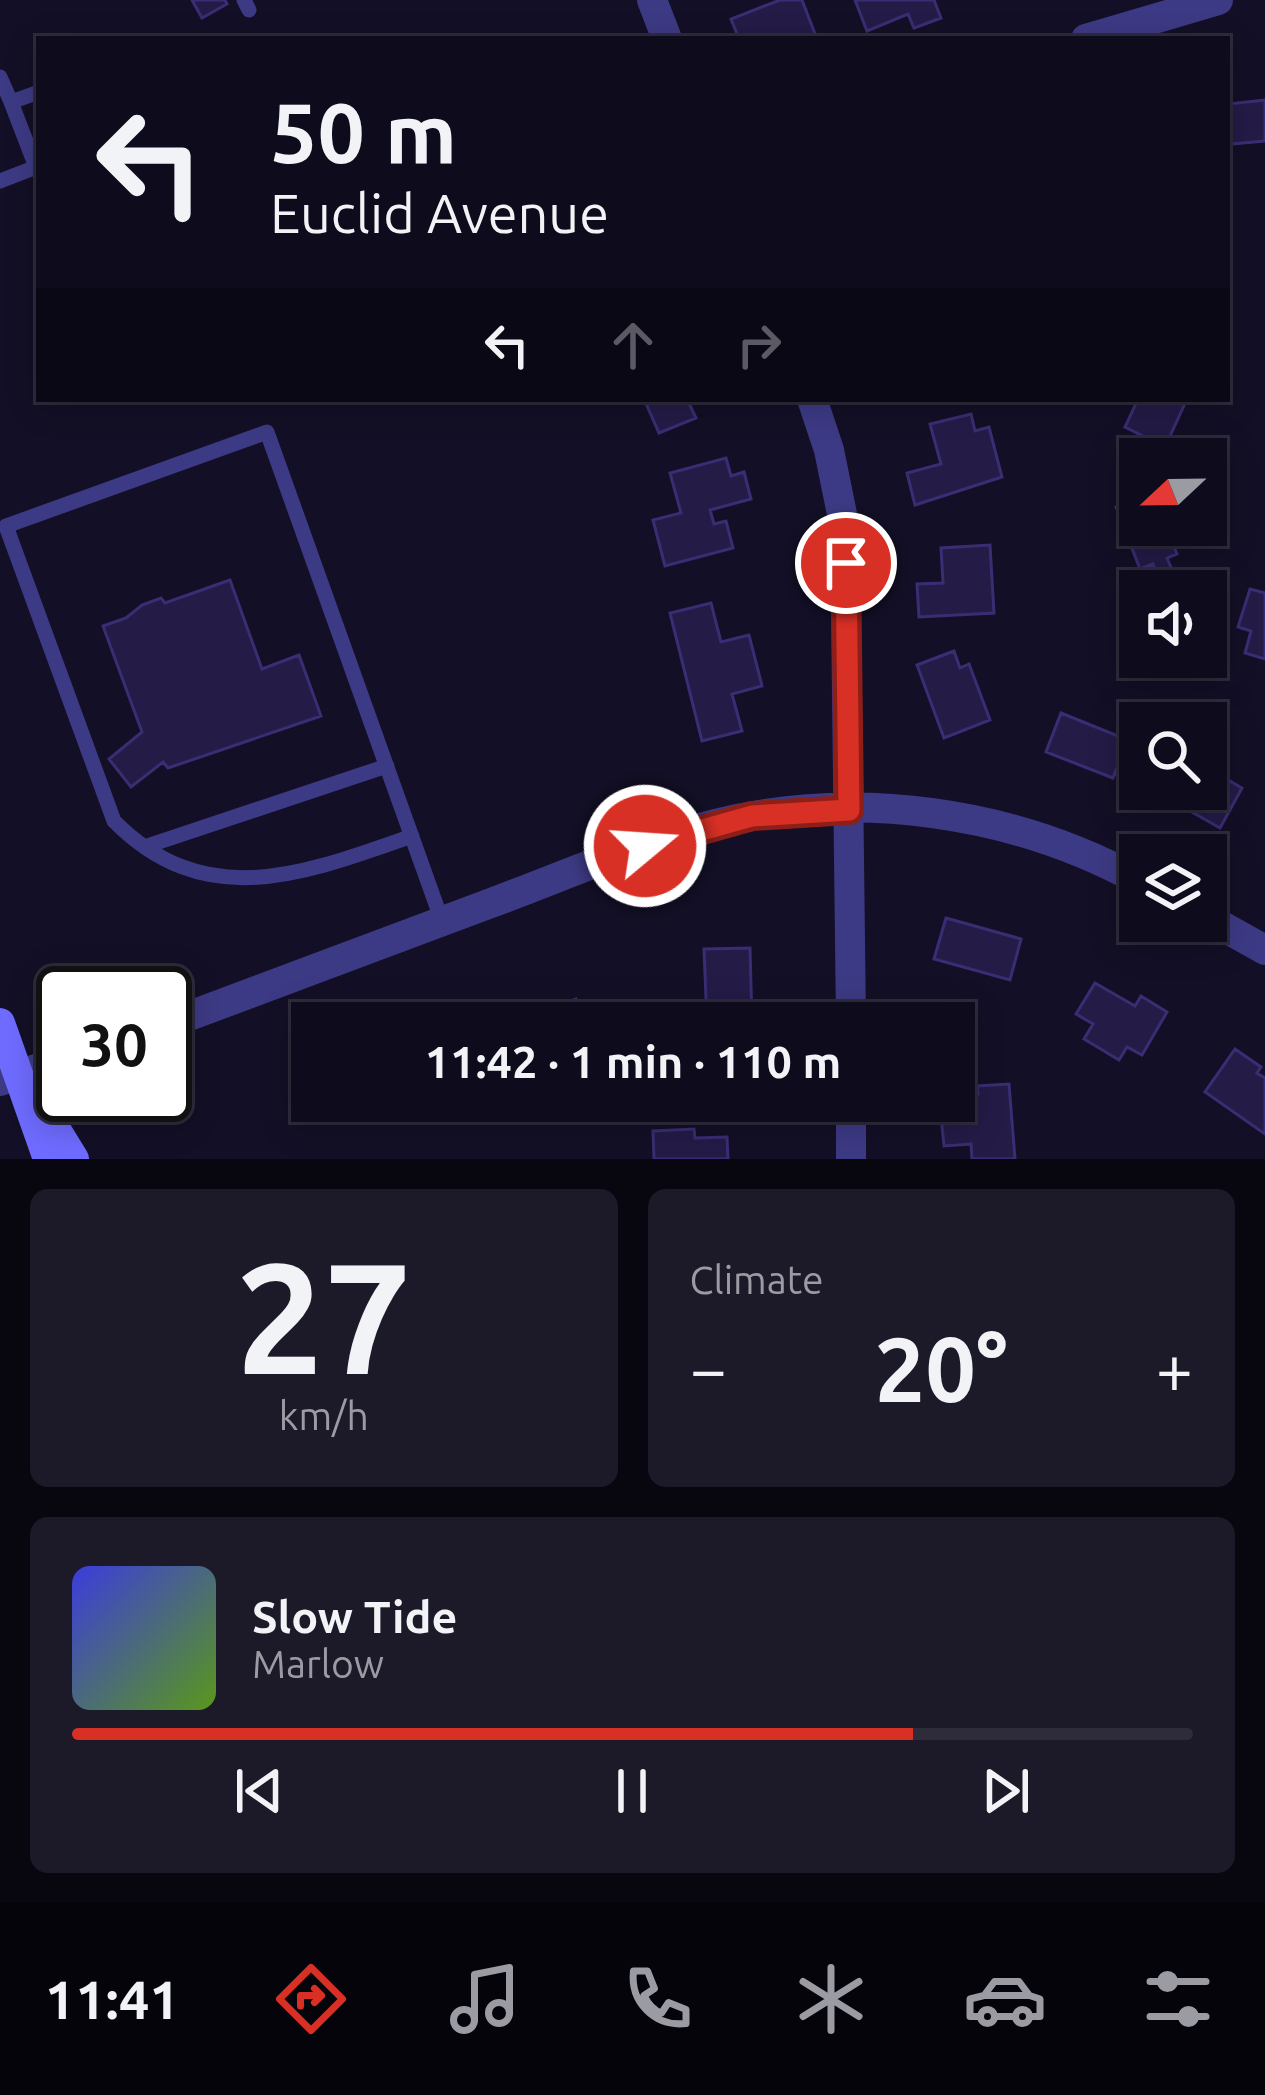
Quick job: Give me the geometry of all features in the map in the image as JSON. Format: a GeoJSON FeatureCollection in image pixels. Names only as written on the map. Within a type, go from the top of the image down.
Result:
{"type":"FeatureCollection","features":[{"type":"Feature","properties":{"kind":"main road"},"geometry":{"type":"LineString","coordinates":[[0,1023],[11,1077],[48,1159]]}},
{"type":"Feature","properties":{"kind":"main road"},"geometry":{"type":"LineString","coordinates":[[11,1077],[74,1159]]}},
{"type":"Feature","properties":{"kind":"street"},"geometry":{"type":"LineString","coordinates":[[652,0],[667,36]]}},
{"type":"Feature","properties":{"kind":"street"},"geometry":{"type":"LineString","coordinates":[[1096,36],[1217,0]]}},
{"type":"Feature","properties":{"kind":"street"},"geometry":{"type":"LineString","coordinates":[[813,402],[829,450],[845,530],[850,1002]]}},
{"type":"Feature","properties":{"kind":"street"},"geometry":{"type":"LineString","coordinates":[[192,1015],[712,824],[787,811],[898,809],[970,819],[1053,841],[1119,871]]}},
{"type":"Feature","properties":{"kind":"street"},"geometry":{"type":"LineString","coordinates":[[1227,929],[1265,950]]}},
{"type":"Feature","properties":{"kind":"street"},"geometry":{"type":"LineString","coordinates":[[851,1122],[851,1159]]}},
{"type":"Feature","properties":{"kind":"lane"},"geometry":{"type":"LineString","coordinates":[[0,77],[36,161]]}},
{"type":"Feature","properties":{"kind":"lane"},"geometry":{"type":"LineString","coordinates":[[11,102],[36,93]]}},
{"type":"Feature","properties":{"kind":"lane"},"geometry":{"type":"LineString","coordinates":[[0,181],[36,167]]}},
{"type":"Feature","properties":{"kind":"lane"},"geometry":{"type":"LineString","coordinates":[[412,836],[286,877],[248,880],[206,876],[147,847],[114,821],[6,526],[267,432],[387,766],[412,836],[442,922]]}},
{"type":"Feature","properties":{"kind":"lane"},"geometry":{"type":"LineString","coordinates":[[147,847],[387,766]]}},
{"type":"Feature","properties":{"kind":"building"},"geometry":{"type":"Polygon","coordinates":[[[192,0],[225,0],[227,4],[202,18],[192,0]]]}},
{"type":"Feature","properties":{"kind":"building"},"geometry":{"type":"Polygon","coordinates":[[[780,0],[802,0],[816,36],[738,36],[731,19],[780,0]]]}},
{"type":"Feature","properties":{"kind":"building"},"geometry":{"type":"Polygon","coordinates":[[[855,0],[934,0],[941,18],[914,28],[908,14],[867,31],[855,0]]]}},
{"type":"Feature","properties":{"kind":"building"},"geometry":{"type":"Polygon","coordinates":[[[1265,100],[1265,141],[1231,144],[1230,104],[1265,100]]]}},
{"type":"Feature","properties":{"kind":"building"},"geometry":{"type":"Polygon","coordinates":[[[645,402],[688,402],[696,418],[659,433],[645,402]]]}},
{"type":"Feature","properties":{"kind":"building"},"geometry":{"type":"Polygon","coordinates":[[[1137,402],[1186,402],[1169,438],[1147,438],[1125,427],[1137,402]]]}},
{"type":"Feature","properties":{"kind":"building"},"geometry":{"type":"Polygon","coordinates":[[[971,414],[975,431],[989,427],[1002,477],[915,505],[907,473],[941,464],[930,424],[971,414]]]}},
{"type":"Feature","properties":{"kind":"building"},"geometry":{"type":"Polygon","coordinates":[[[726,458],[731,476],[744,472],[751,499],[710,510],[714,524],[726,521],[733,548],[665,566],[653,520],[681,513],[670,473],[726,458]]]}},
{"type":"Feature","properties":{"kind":"building"},"geometry":{"type":"Polygon","coordinates":[[[990,545],[994,613],[919,617],[917,584],[943,583],[941,548],[990,545]]]}},
{"type":"Feature","properties":{"kind":"building"},"geometry":{"type":"Polygon","coordinates":[[[1131,546],[1174,546],[1177,554],[1167,558],[1172,570],[1155,570],[1153,564],[1140,569],[1131,546]]]}},
{"type":"Feature","properties":{"kind":"building"},"geometry":{"type":"Polygon","coordinates":[[[230,580],[262,669],[299,655],[321,716],[168,768],[163,762],[131,787],[109,759],[142,732],[103,626],[161,598],[165,603],[230,580]]]}},
{"type":"Feature","properties":{"kind":"building"},"geometry":{"type":"Polygon","coordinates":[[[1250,589],[1265,593],[1265,659],[1245,653],[1251,631],[1238,627],[1250,589]]]}},
{"type":"Feature","properties":{"kind":"building"},"geometry":{"type":"Polygon","coordinates":[[[711,603],[721,642],[749,635],[762,686],[732,694],[742,731],[702,741],[670,613],[711,603]]]}},
{"type":"Feature","properties":{"kind":"building"},"geometry":{"type":"Polygon","coordinates":[[[954,651],[960,668],[969,664],[990,720],[944,738],[917,665],[954,651]]]}},
{"type":"Feature","properties":{"kind":"building"},"geometry":{"type":"Polygon","coordinates":[[[1061,713],[1119,736],[1119,763],[1113,778],[1046,752],[1061,713]]]}},
{"type":"Feature","properties":{"kind":"building"},"geometry":{"type":"Polygon","coordinates":[[[1227,779],[1242,788],[1220,828],[1188,810],[1227,810],[1227,779]]]}},
{"type":"Feature","properties":{"kind":"building"},"geometry":{"type":"Polygon","coordinates":[[[946,918],[1021,939],[1010,980],[934,959],[946,918]]]}},
{"type":"Feature","properties":{"kind":"building"},"geometry":{"type":"Polygon","coordinates":[[[750,948],[751,1002],[706,1002],[704,949],[750,948]]]}},
{"type":"Feature","properties":{"kind":"building"},"geometry":{"type":"Polygon","coordinates":[[[1095,983],[1135,1006],[1141,996],[1167,1012],[1142,1055],[1127,1047],[1119,1060],[1084,1039],[1093,1024],[1076,1014],[1095,983]]]}},
{"type":"Feature","properties":{"kind":"building"},"geometry":{"type":"Polygon","coordinates":[[[1235,1049],[1261,1067],[1257,1073],[1265,1078],[1265,1134],[1205,1092],[1235,1049]]]}},
{"type":"Feature","properties":{"kind":"building"},"geometry":{"type":"Polygon","coordinates":[[[1009,1084],[1015,1159],[972,1159],[971,1144],[944,1146],[942,1122],[975,1122],[977,1086],[1009,1084]]]}},
{"type":"Feature","properties":{"kind":"building"},"geometry":{"type":"Polygon","coordinates":[[[694,1129],[695,1138],[727,1137],[728,1159],[654,1159],[653,1131],[694,1129]]]}},
{"type":"Feature","properties":{"kind":"route"},"geometry":{"type":"LineString","coordinates":[[645,846],[752,816],[849,810],[846,563]]}}]}
